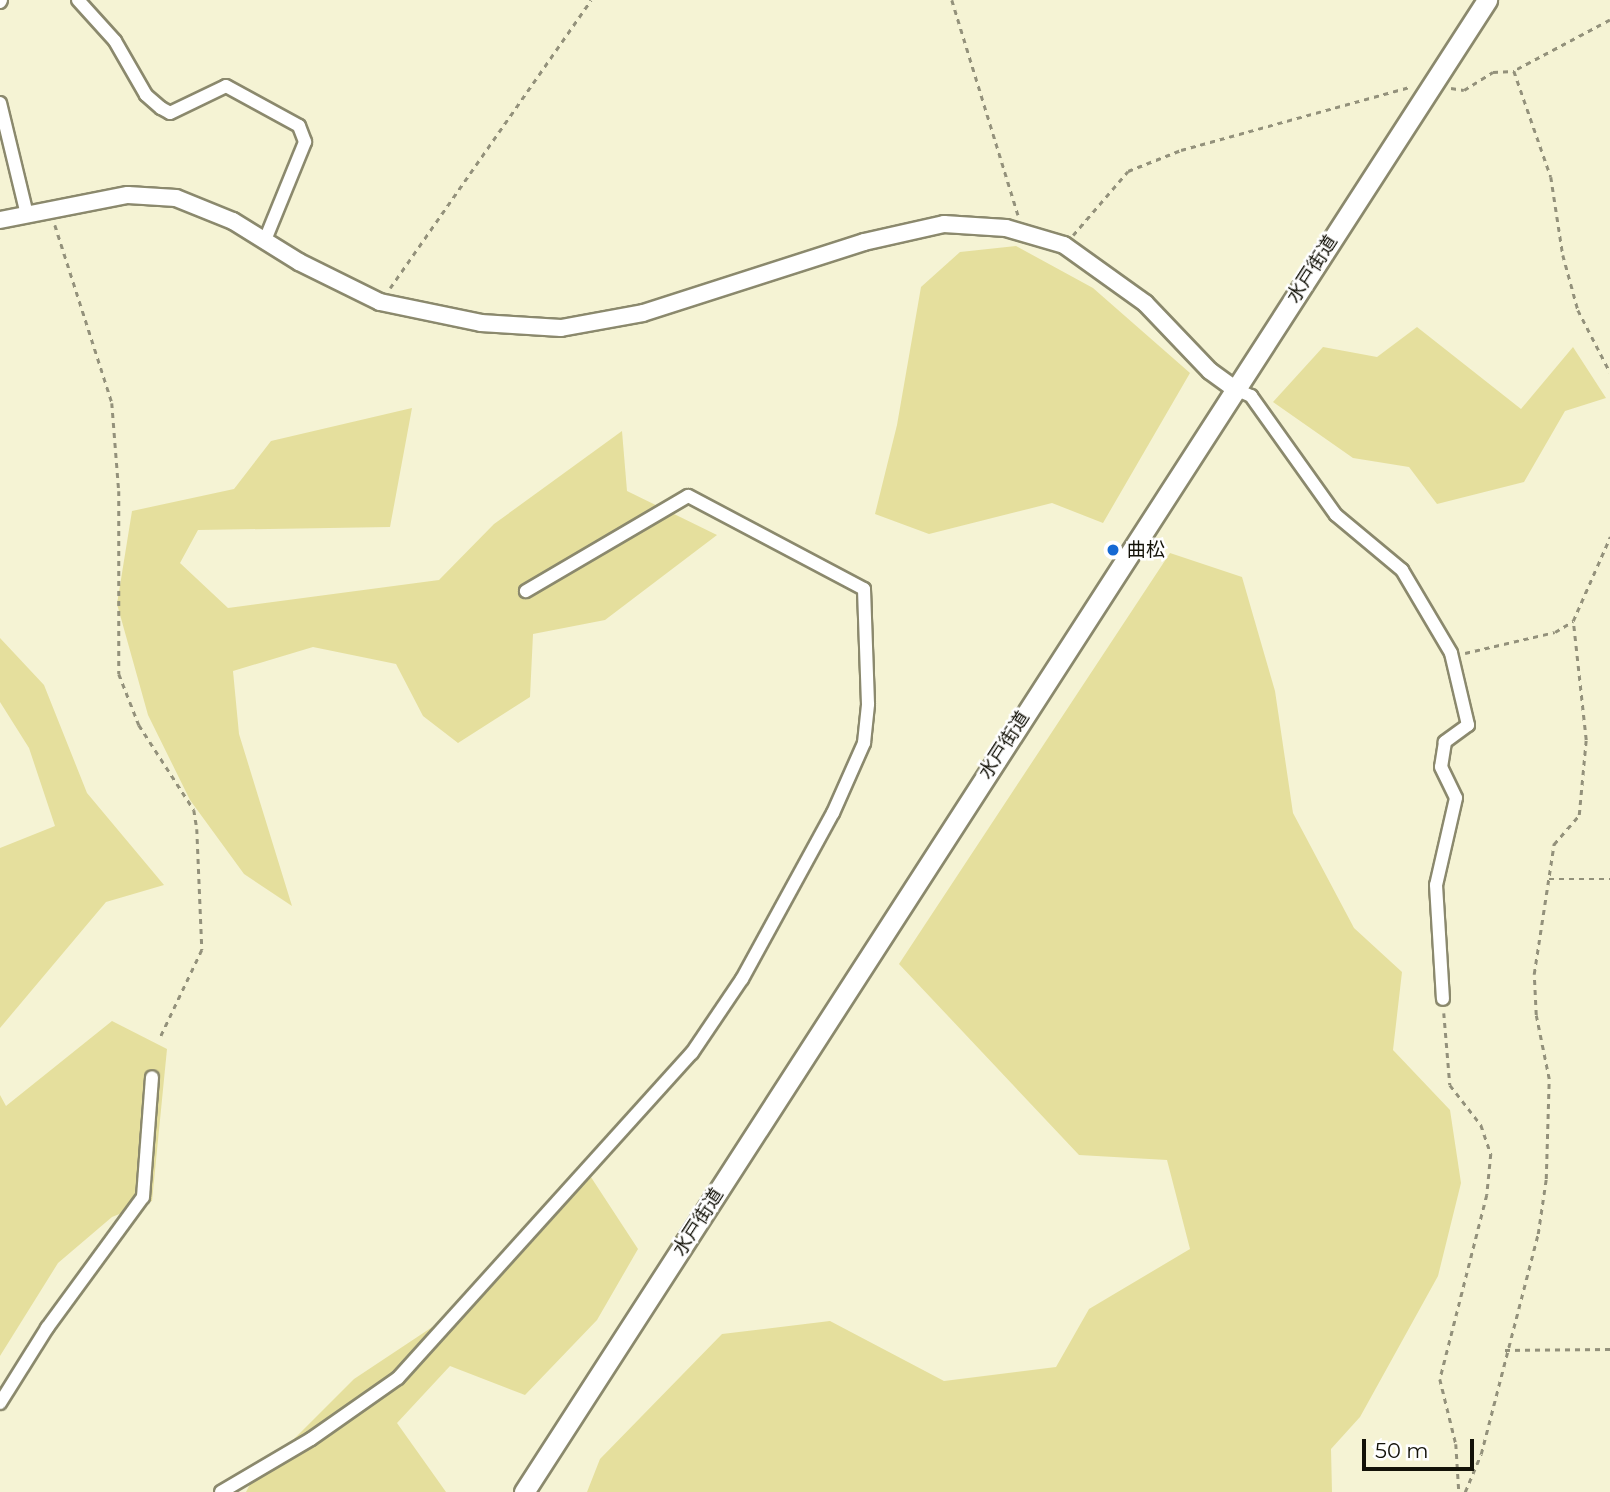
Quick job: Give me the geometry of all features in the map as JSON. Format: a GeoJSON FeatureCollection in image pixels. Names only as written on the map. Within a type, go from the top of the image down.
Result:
{"type":"FeatureCollection","features":[{"type":"Feature","properties":{"kind":"highway","name":"水戸街道"},"geometry":{"type":"LineString","coordinates":[[524,1492],[1233,388],[1486,0]]}},
{"type":"Feature","properties":{"kind":"street"},"geometry":{"type":"LineString","coordinates":[[78,0],[115,41],[146,95],[161,108],[170,113],[226,86],[299,126],[304,142],[265,240]]}},
{"type":"Feature","properties":{"kind":"street"},"geometry":{"type":"LineString","coordinates":[[0,103],[27,215]]}},
{"type":"Feature","properties":{"kind":"street"},"geometry":{"type":"LineString","coordinates":[[0,219],[128,195],[176,198],[233,221],[380,302],[481,323],[561,328],[643,313],[863,242],[944,224],[1023,232],[1064,245],[1145,303],[1210,371],[1233,388],[1251,396],[1336,515],[1402,570],[1451,653],[1468,725],[1445,742],[1441,767],[1456,798],[1436,885],[1443,999]]}},
{"type":"Feature","properties":{"kind":"street"},"geometry":{"type":"LineString","coordinates":[[221,1492],[311,1439],[398,1378],[692,1054],[749,967],[834,813],[863,743],[868,704],[864,589],[688,496],[526,591]]}},
{"type":"Feature","properties":{"kind":"street"},"geometry":{"type":"LineString","coordinates":[[0,1403],[47,1328],[143,1197],[152,1077]]}},
{"type":"Feature","properties":{"kind":"path"},"geometry":{"type":"LineString","coordinates":[[380,302],[591,0]]}},
{"type":"Feature","properties":{"kind":"path"},"geometry":{"type":"LineString","coordinates":[[952,0],[1023,232]]}},
{"type":"Feature","properties":{"kind":"path"},"geometry":{"type":"LineString","coordinates":[[1064,245],[1128,171],[1194,147],[1418,85],[1464,90],[1493,72],[1514,71],[1610,20]]}},
{"type":"Feature","properties":{"kind":"path"},"geometry":{"type":"LineString","coordinates":[[1514,71],[1551,177],[1563,255],[1578,310],[1610,372]]}},
{"type":"Feature","properties":{"kind":"path"},"geometry":{"type":"LineString","coordinates":[[50,209],[112,404],[119,491],[119,674],[139,725],[194,810],[197,829],[202,950],[160,1038]]}},
{"type":"Feature","properties":{"kind":"path"},"geometry":{"type":"LineString","coordinates":[[1465,1492],[1481,1454],[1538,1234],[1546,1180],[1549,1079],[1536,1015],[1534,974],[1554,844],[1579,815],[1586,740],[1573,621],[1610,537]]}},
{"type":"Feature","properties":{"kind":"path"},"geometry":{"type":"LineString","coordinates":[[1451,653],[1555,632],[1573,621]]}},
{"type":"Feature","properties":{"kind":"path"},"geometry":{"type":"LineString","coordinates":[[1549,879],[1610,879]]}},
{"type":"Feature","properties":{"kind":"path"},"geometry":{"type":"LineString","coordinates":[[1443,999],[1450,1085],[1482,1125],[1491,1154],[1487,1195],[1440,1378],[1456,1444],[1459,1492]]}},
{"type":"Feature","properties":{"kind":"path"},"geometry":{"type":"LineString","coordinates":[[1506,1350],[1610,1349]]}},
{"type":"Feature","properties":{"kind":"shaded area"},"geometry":{"type":"Polygon","coordinates":[[[1016,246],[1093,288],[1190,373],[1103,523],[1052,503],[929,534],[875,514],[897,425],[921,287],[960,252],[1016,246]]]}},
{"type":"Feature","properties":{"kind":"shaded area"},"geometry":{"type":"Polygon","coordinates":[[[1417,327],[1521,409],[1573,347],[1606,398],[1565,411],[1524,482],[1437,504],[1409,467],[1353,458],[1273,402],[1323,347],[1377,357],[1417,327]]]}},
{"type":"Feature","properties":{"kind":"shaded area"},"geometry":{"type":"Polygon","coordinates":[[[412,408],[390,527],[198,530],[180,563],[228,608],[439,580],[494,524],[622,431],[627,491],[717,535],[605,620],[533,634],[530,697],[458,743],[423,716],[396,664],[313,647],[233,671],[239,734],[292,906],[244,874],[190,800],[148,715],[117,604],[132,511],[234,489],[271,441],[412,408]]]}},
{"type":"Feature","properties":{"kind":"shaded area"},"geometry":{"type":"Polygon","coordinates":[[[1170,553],[1242,577],[1275,691],[1293,813],[1354,928],[1402,972],[1393,1050],[1450,1110],[1461,1183],[1438,1276],[1360,1417],[1331,1449],[1332,1492],[587,1492],[600,1459],[722,1334],[830,1321],[944,1381],[1056,1367],[1089,1309],[1190,1249],[1167,1160],[1079,1155],[899,964],[1170,553]]]}},
{"type":"Feature","properties":{"kind":"shaded area"},"geometry":{"type":"Polygon","coordinates":[[[0,638],[44,685],[87,793],[164,885],[106,902],[0,1028],[0,848],[55,826],[29,748],[0,702],[0,638]]]}},
{"type":"Feature","properties":{"kind":"shaded area"},"geometry":{"type":"Polygon","coordinates":[[[112,1021],[167,1049],[152,1201],[112,1217],[58,1263],[0,1356],[0,1095],[6,1106],[112,1021]]]}},
{"type":"Feature","properties":{"kind":"shaded area"},"geometry":{"type":"Polygon","coordinates":[[[585,1168],[638,1249],[597,1320],[525,1395],[450,1366],[397,1423],[446,1492],[246,1492],[251,1482],[354,1379],[485,1292],[585,1168]]]}},
{"type":"Feature","properties":{"kind":"place","name":"曲松"},"geometry":{"type":"Point","coordinates":[1113,550]}}]}
